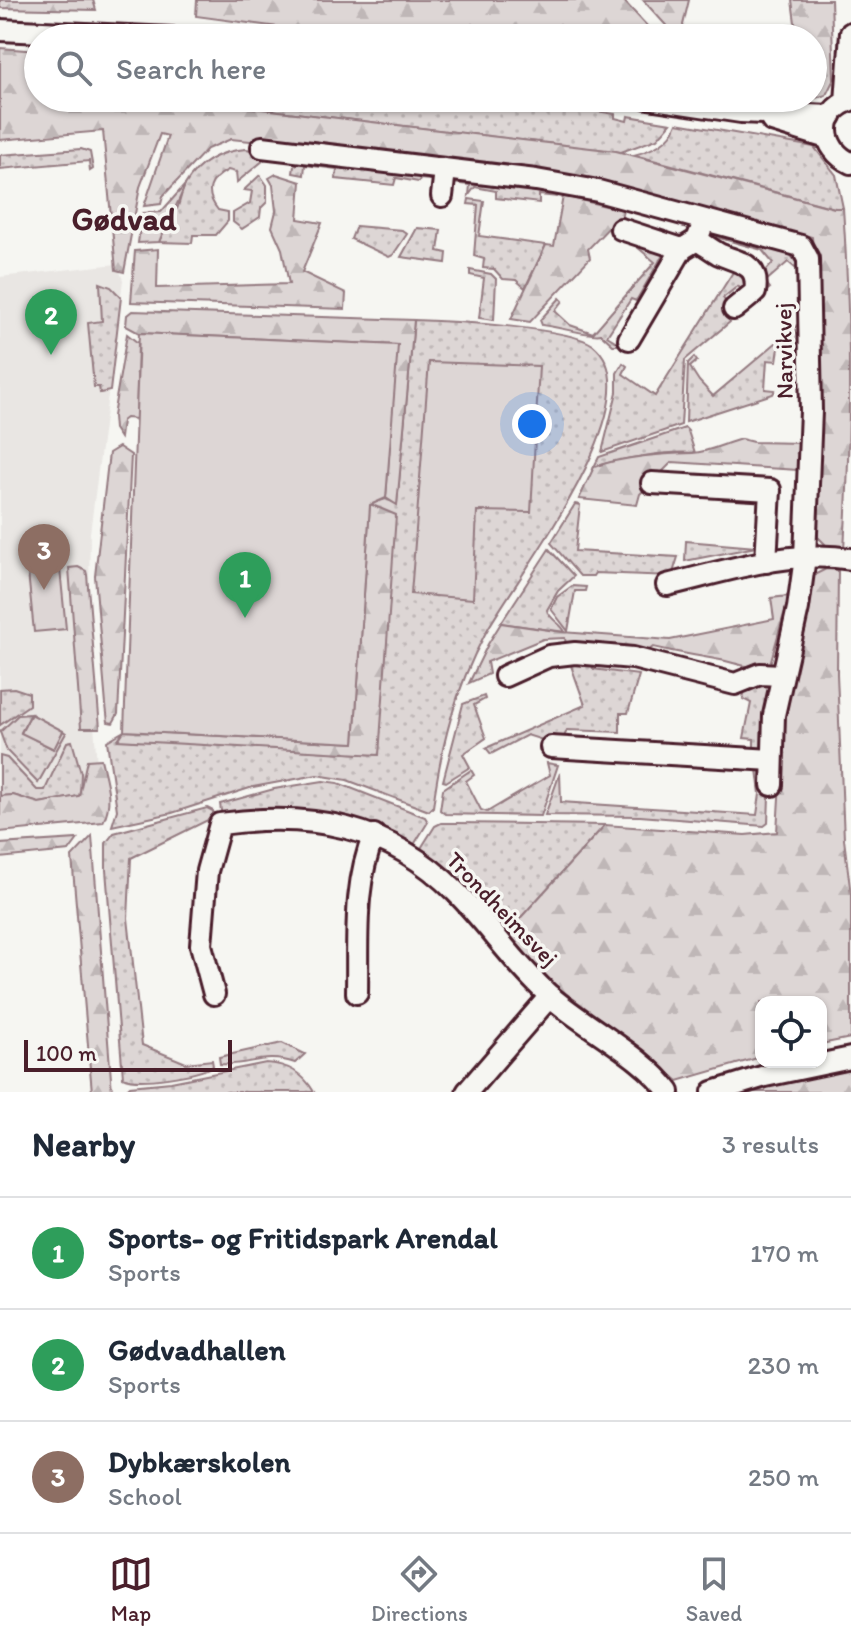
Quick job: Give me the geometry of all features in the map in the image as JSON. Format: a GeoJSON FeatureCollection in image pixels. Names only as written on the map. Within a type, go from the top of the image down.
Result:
{"type":"FeatureCollection","features":[{"type":"Feature","properties":{"kind":"street"},"geometry":{"type":"LineString","coordinates":[[0,30],[24,31]]}},
{"type":"Feature","properties":{"kind":"street"},"geometry":{"type":"LineString","coordinates":[[851,33],[842,106],[827,138],[831,149],[851,165]]}},
{"type":"Feature","properties":{"kind":"street"},"geometry":{"type":"LineString","coordinates":[[741,112],[827,138]]}},
{"type":"Feature","properties":{"kind":"street","name":"Narvikvej"},"geometry":{"type":"LineString","coordinates":[[262,147],[536,180],[598,191],[801,246],[808,259],[811,411],[805,557],[798,608],[774,715],[772,785]]}},
{"type":"Feature","properties":{"kind":"street"},"geometry":{"type":"LineString","coordinates":[[442,196],[445,170]]}},
{"type":"Feature","properties":{"kind":"street"},"geometry":{"type":"LineString","coordinates":[[629,339],[705,220]]}},
{"type":"Feature","properties":{"kind":"street","name":"Narvikvej"},"geometry":{"type":"LineString","coordinates":[[621,229],[744,262],[757,283],[755,292],[734,309]]}},
{"type":"Feature","properties":{"kind":"street"},"geometry":{"type":"LineString","coordinates":[[665,477],[770,490],[766,562]]}},
{"type":"Feature","properties":{"kind":"street"},"geometry":{"type":"LineString","coordinates":[[677,576],[805,557],[851,559]]}},
{"type":"Feature","properties":{"kind":"street"},"geometry":{"type":"LineString","coordinates":[[505,676],[549,656],[575,653],[633,658],[735,684],[760,674],[781,675]]}},
{"type":"Feature","properties":{"kind":"street"},"geometry":{"type":"LineString","coordinates":[[564,743],[772,760]]}},
{"type":"Feature","properties":{"kind":"street","name":"Trondheimsvej"},"geometry":{"type":"LineString","coordinates":[[214,994],[201,945],[207,871],[220,824],[261,818],[334,823],[374,835],[438,875],[550,996],[588,1027],[645,1066],[669,1092]]}},
{"type":"Feature","properties":{"kind":"street"},"geometry":{"type":"LineString","coordinates":[[357,993],[359,882],[374,835]]}},
{"type":"Feature","properties":{"kind":"street","name":"Trondheimsvej"},"geometry":{"type":"LineString","coordinates":[[467,1092],[550,996]]}},
{"type":"Feature","properties":{"kind":"street"},"geometry":{"type":"LineString","coordinates":[[713,1092],[765,1076],[851,1058]]}},
{"type":"Feature","properties":{"kind":"shaded area"},"geometry":{"type":"Polygon","coordinates":[[[117,264],[123,280],[90,533],[88,648],[97,764],[93,819],[0,828],[0,277],[117,264]]]}},
{"type":"Feature","properties":{"kind":"green space"},"geometry":{"type":"Polygon","coordinates":[[[0,0],[93,0],[96,10],[0,8],[0,0]]]}},
{"type":"Feature","properties":{"kind":"green space"},"geometry":{"type":"Polygon","coordinates":[[[197,0],[623,0],[645,24],[255,24],[196,16],[197,0]]]}},
{"type":"Feature","properties":{"kind":"green space"},"geometry":{"type":"Polygon","coordinates":[[[643,0],[689,0],[683,24],[665,24],[643,0]]]}},
{"type":"Feature","properties":{"kind":"green space"},"geometry":{"type":"Polygon","coordinates":[[[792,0],[831,0],[834,79],[827,93],[827,24],[795,24],[792,0]]]}},
{"type":"Feature","properties":{"kind":"green space"},"geometry":{"type":"Polygon","coordinates":[[[0,48],[24,50],[24,112],[286,112],[616,151],[843,208],[849,378],[844,549],[828,547],[818,537],[819,335],[812,237],[547,172],[231,139],[207,149],[163,196],[161,204],[144,206],[168,136],[160,134],[140,187],[124,272],[116,270],[103,131],[0,140],[0,48]]]}},
{"type":"Feature","properties":{"kind":"green space"},"geometry":{"type":"Polygon","coordinates":[[[286,112],[603,112],[615,114],[615,118],[627,121],[628,116],[671,123],[657,139],[621,152],[286,112]]]}},
{"type":"Feature","properties":{"kind":"green space"},"geometry":{"type":"Polygon","coordinates":[[[677,123],[814,147],[836,175],[843,208],[634,155],[666,140],[677,123]]]}},
{"type":"Feature","properties":{"kind":"green space"},"geometry":{"type":"Polygon","coordinates":[[[81,149],[90,152],[93,169],[90,171],[89,161],[0,169],[0,155],[81,149]]]}},
{"type":"Feature","properties":{"kind":"green space"},"geometry":{"type":"Polygon","coordinates":[[[246,149],[258,151],[264,160],[237,182],[236,172],[228,170],[213,182],[210,192],[214,204],[218,210],[228,212],[228,221],[216,235],[193,235],[192,243],[159,242],[177,209],[185,185],[197,170],[219,155],[246,149]]]}},
{"type":"Feature","properties":{"kind":"green space"},"geometry":{"type":"Polygon","coordinates":[[[303,161],[440,176],[439,181],[420,179],[419,182],[396,178],[394,185],[336,179],[337,169],[305,165],[304,175],[293,173],[294,166],[303,161]]]}},
{"type":"Feature","properties":{"kind":"green space"},"geometry":{"type":"Polygon","coordinates":[[[276,174],[301,182],[298,219],[322,223],[302,272],[346,293],[345,309],[131,302],[135,251],[158,249],[157,288],[289,284],[282,249],[272,227],[276,211],[273,185],[269,178],[276,174]]]}},
{"type":"Feature","properties":{"kind":"green space"},"geometry":{"type":"Polygon","coordinates":[[[260,175],[267,185],[267,202],[261,208],[260,217],[242,229],[233,222],[233,213],[250,203],[252,191],[244,190],[260,175]]]}},
{"type":"Feature","properties":{"kind":"green space"},"geometry":{"type":"Polygon","coordinates":[[[452,178],[557,194],[557,197],[539,195],[539,203],[496,198],[496,191],[475,187],[469,195],[470,185],[450,183],[452,178]]]}},
{"type":"Feature","properties":{"kind":"green space"},"geometry":{"type":"Polygon","coordinates":[[[185,185],[159,242],[138,243],[142,213],[161,212],[185,185]]]}},
{"type":"Feature","properties":{"kind":"green space"},"geometry":{"type":"Polygon","coordinates":[[[563,196],[623,210],[621,219],[615,221],[588,249],[590,258],[530,322],[511,319],[546,245],[554,246],[563,196]]]}},
{"type":"Feature","properties":{"kind":"green space"},"geometry":{"type":"Polygon","coordinates":[[[469,199],[484,201],[479,236],[546,245],[525,288],[516,280],[503,279],[494,269],[483,268],[484,259],[474,256],[478,205],[468,204],[469,199]]]}},
{"type":"Feature","properties":{"kind":"green space"},"geometry":{"type":"Polygon","coordinates":[[[356,226],[402,230],[407,234],[389,257],[351,239],[356,226]]]}},
{"type":"Feature","properties":{"kind":"green space"},"geometry":{"type":"Polygon","coordinates":[[[417,228],[441,230],[438,251],[447,253],[446,263],[401,257],[417,228]]]}},
{"type":"Feature","properties":{"kind":"green space"},"geometry":{"type":"Polygon","coordinates":[[[706,230],[789,253],[798,265],[795,268],[788,262],[765,282],[770,288],[765,292],[763,274],[773,263],[762,250],[716,237],[713,245],[706,230]]]}},
{"type":"Feature","properties":{"kind":"green space"},"geometry":{"type":"Polygon","coordinates":[[[624,236],[663,246],[669,258],[663,255],[636,301],[631,299],[607,336],[622,345],[613,345],[601,334],[590,334],[542,325],[540,320],[560,298],[563,301],[555,311],[570,325],[593,333],[655,262],[624,236]]]}},
{"type":"Feature","properties":{"kind":"green space"},"geometry":{"type":"Polygon","coordinates":[[[720,262],[749,274],[744,293],[738,286],[723,298],[730,308],[728,317],[731,321],[685,360],[681,425],[602,452],[617,392],[617,373],[623,363],[627,366],[623,374],[655,396],[733,272],[720,262]]]}},
{"type":"Feature","properties":{"kind":"green space"},"geometry":{"type":"Polygon","coordinates":[[[470,270],[491,274],[496,279],[494,320],[479,318],[484,278],[470,275],[470,270]]]}},
{"type":"Feature","properties":{"kind":"green space"},"geometry":{"type":"Polygon","coordinates":[[[100,283],[111,287],[121,297],[110,391],[100,393],[99,387],[94,387],[88,323],[102,321],[100,283]]]}},
{"type":"Feature","properties":{"kind":"green space"},"geometry":{"type":"Polygon","coordinates":[[[132,311],[414,320],[397,505],[386,498],[397,345],[139,333],[126,326],[127,315],[132,311]]]}},
{"type":"Feature","properties":{"kind":"green space"},"geometry":{"type":"Polygon","coordinates":[[[414,320],[535,329],[580,339],[593,345],[609,370],[608,405],[596,446],[575,490],[485,634],[465,676],[445,740],[433,807],[429,811],[347,780],[317,775],[253,787],[172,813],[112,826],[117,810],[107,741],[124,731],[118,739],[379,755],[370,504],[386,499],[397,504],[414,320]]]}},
{"type":"Feature","properties":{"kind":"green space"},"geometry":{"type":"Polygon","coordinates":[[[802,321],[802,346],[779,348],[777,361],[767,360],[765,389],[775,390],[773,394],[686,422],[688,363],[694,357],[697,361],[690,367],[713,396],[802,321]]]}},
{"type":"Feature","properties":{"kind":"green space"},"geometry":{"type":"Polygon","coordinates":[[[139,333],[398,345],[386,498],[370,505],[354,743],[124,731],[139,333]]]}},
{"type":"Feature","properties":{"kind":"green space"},"geometry":{"type":"Polygon","coordinates":[[[127,334],[138,343],[136,419],[126,418],[122,421],[120,438],[114,429],[113,416],[127,334]]]}},
{"type":"Feature","properties":{"kind":"green space"},"geometry":{"type":"Polygon","coordinates":[[[429,362],[539,366],[531,512],[477,511],[473,599],[411,594],[429,362]]]}},
{"type":"Feature","properties":{"kind":"green space"},"geometry":{"type":"Polygon","coordinates":[[[685,428],[695,453],[644,456],[594,467],[599,457],[685,428]]]}},
{"type":"Feature","properties":{"kind":"green space"},"geometry":{"type":"Polygon","coordinates":[[[741,439],[801,443],[798,470],[672,462],[640,494],[637,505],[579,499],[594,467],[631,458],[699,452],[741,439]]]}},
{"type":"Feature","properties":{"kind":"green space"},"geometry":{"type":"Polygon","coordinates":[[[119,447],[131,455],[118,714],[113,723],[108,722],[95,576],[109,453],[119,447]]]}},
{"type":"Feature","properties":{"kind":"green space"},"geometry":{"type":"Polygon","coordinates":[[[370,504],[396,515],[379,755],[118,740],[124,731],[354,743],[370,504]]]}},
{"type":"Feature","properties":{"kind":"green space"},"geometry":{"type":"Polygon","coordinates":[[[575,504],[580,505],[575,551],[678,557],[672,576],[595,573],[593,576],[580,576],[551,543],[575,504]]]}},
{"type":"Feature","properties":{"kind":"green space"},"geometry":{"type":"Polygon","coordinates":[[[686,541],[756,547],[685,561],[686,541]]]}},
{"type":"Feature","properties":{"kind":"green space"},"geometry":{"type":"Polygon","coordinates":[[[549,549],[574,576],[558,591],[547,610],[565,632],[501,623],[549,549]]]}},
{"type":"Feature","properties":{"kind":"green space"},"geometry":{"type":"Polygon","coordinates":[[[78,567],[87,575],[100,728],[81,728],[69,568],[78,567]]]}},
{"type":"Feature","properties":{"kind":"green space"},"geometry":{"type":"Polygon","coordinates":[[[60,569],[66,629],[34,632],[28,572],[60,569]]]}},
{"type":"Feature","properties":{"kind":"green space"},"geometry":{"type":"Polygon","coordinates":[[[826,569],[838,570],[837,674],[844,839],[851,895],[851,1038],[827,1043],[827,996],[755,996],[755,1059],[678,1081],[637,1046],[552,983],[504,936],[605,825],[745,835],[777,832],[782,746],[791,677],[814,575],[826,569]]]}},
{"type":"Feature","properties":{"kind":"green space"},"geometry":{"type":"Polygon","coordinates":[[[572,586],[586,587],[585,591],[575,591],[568,631],[551,609],[557,597],[572,586]]]}},
{"type":"Feature","properties":{"kind":"green space"},"geometry":{"type":"Polygon","coordinates":[[[789,596],[770,664],[747,666],[653,647],[640,652],[566,646],[565,638],[543,639],[487,662],[489,674],[469,683],[501,623],[562,632],[670,640],[774,619],[771,598],[789,596]]]}},
{"type":"Feature","properties":{"kind":"green space"},"geometry":{"type":"Polygon","coordinates":[[[591,658],[593,669],[639,675],[628,713],[620,713],[620,732],[567,730],[555,744],[527,735],[491,754],[486,748],[585,705],[569,660],[591,658]]]}},
{"type":"Feature","properties":{"kind":"green space"},"geometry":{"type":"Polygon","coordinates":[[[772,678],[764,715],[763,752],[754,754],[754,739],[744,738],[751,703],[743,699],[745,689],[772,678]]]}},
{"type":"Feature","properties":{"kind":"green space"},"geometry":{"type":"Polygon","coordinates":[[[14,688],[29,693],[29,705],[0,725],[0,689],[14,688]]]}},
{"type":"Feature","properties":{"kind":"green space"},"geometry":{"type":"Polygon","coordinates":[[[484,696],[485,699],[474,705],[486,738],[463,754],[470,767],[443,781],[463,704],[484,696]]]}},
{"type":"Feature","properties":{"kind":"green space"},"geometry":{"type":"Polygon","coordinates":[[[31,714],[21,732],[53,749],[63,731],[66,733],[38,783],[7,751],[0,732],[18,715],[31,714]]]}},
{"type":"Feature","properties":{"kind":"green space"},"geometry":{"type":"Polygon","coordinates":[[[31,714],[63,731],[54,749],[21,733],[31,714]]]}},
{"type":"Feature","properties":{"kind":"green space"},"geometry":{"type":"Polygon","coordinates":[[[72,741],[81,773],[80,796],[39,803],[13,795],[0,796],[0,756],[7,758],[37,790],[45,790],[67,742],[72,741]]]}},
{"type":"Feature","properties":{"kind":"green space"},"geometry":{"type":"Polygon","coordinates":[[[101,759],[109,799],[103,822],[0,832],[0,796],[13,795],[39,803],[79,796],[87,760],[101,759]]]}},
{"type":"Feature","properties":{"kind":"green space"},"geometry":{"type":"Polygon","coordinates":[[[547,763],[558,765],[541,816],[445,814],[440,810],[443,789],[471,770],[474,775],[466,781],[481,810],[487,812],[550,775],[547,763]]]}},
{"type":"Feature","properties":{"kind":"green space"},"geometry":{"type":"Polygon","coordinates":[[[757,769],[765,769],[769,796],[768,823],[764,826],[640,816],[545,815],[560,773],[561,802],[757,815],[760,794],[757,769]]]}},
{"type":"Feature","properties":{"kind":"green space"},"geometry":{"type":"Polygon","coordinates":[[[323,781],[338,783],[425,817],[428,822],[412,848],[385,835],[222,817],[220,804],[274,789],[323,781]]]}},
{"type":"Feature","properties":{"kind":"green space"},"geometry":{"type":"Polygon","coordinates":[[[207,808],[213,811],[214,817],[131,858],[128,918],[142,1045],[186,1063],[212,1060],[213,1066],[168,1078],[141,1080],[123,1077],[106,843],[114,833],[207,808]]]}},
{"type":"Feature","properties":{"kind":"green space"},"geometry":{"type":"Polygon","coordinates":[[[441,823],[605,825],[504,936],[418,853],[435,826],[441,823]]]}},
{"type":"Feature","properties":{"kind":"green space"},"geometry":{"type":"Polygon","coordinates":[[[92,836],[112,1092],[92,1092],[72,857],[92,836]]]}},
{"type":"Feature","properties":{"kind":"green space"},"geometry":{"type":"Polygon","coordinates":[[[78,839],[69,851],[0,858],[0,844],[78,839]]]}},
{"type":"Feature","properties":{"kind":"green space"},"geometry":{"type":"Polygon","coordinates":[[[282,1043],[305,1054],[295,1063],[265,1059],[220,1064],[219,1057],[282,1043]]]}},
{"type":"Feature","properties":{"kind":"green space"},"geometry":{"type":"Polygon","coordinates":[[[266,1063],[294,1071],[314,1092],[124,1092],[130,1086],[171,1082],[266,1063]]]}},
{"type":"Feature","properties":{"kind":"green space"},"geometry":{"type":"Polygon","coordinates":[[[851,1067],[851,1092],[744,1092],[751,1089],[851,1067]]]}},
{"type":"Feature","properties":{"kind":"place","name":"Gødvadhallen"},"geometry":{"type":"Point","coordinates":[51,355]}},
{"type":"Feature","properties":{"kind":"place","name":"Dybkærskolen"},"geometry":{"type":"Point","coordinates":[44,590]}},
{"type":"Feature","properties":{"kind":"place","name":"Sports- og Fritidspark Arendal"},"geometry":{"type":"Point","coordinates":[245,618]}},
{"type":"Feature","properties":{"kind":"district","name":"Gødvad"},"geometry":{"type":"Point","coordinates":[124,219]}}]}
